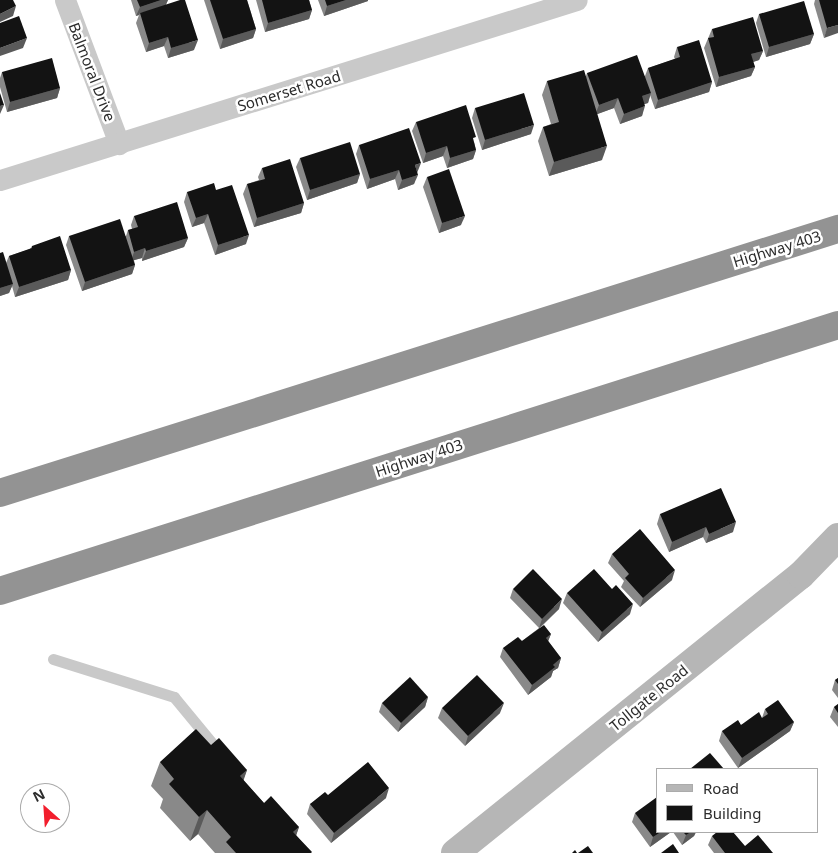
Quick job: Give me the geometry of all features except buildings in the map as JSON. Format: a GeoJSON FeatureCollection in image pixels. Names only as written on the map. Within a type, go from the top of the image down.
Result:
{"type":"FeatureCollection","features":[{"type":"Feature","properties":{"kind":"highway","name":"Highway 403"},"geometry":{"type":"LineString","coordinates":[[0,493],[838,229]]}},
{"type":"Feature","properties":{"kind":"highway","name":"Highway 403"},"geometry":{"type":"LineString","coordinates":[[0,591],[838,325]]}},
{"type":"Feature","properties":{"kind":"main road","name":"Tollgate Road"},"geometry":{"type":"LineString","coordinates":[[455,853],[801,575],[838,537]]}},
{"type":"Feature","properties":{"kind":"street","name":"Balmoral Drive"},"geometry":{"type":"LineString","coordinates":[[65,0],[119,144]]}},
{"type":"Feature","properties":{"kind":"street","name":"Somerset Road"},"geometry":{"type":"LineString","coordinates":[[0,180],[577,0]]}},
{"type":"Feature","properties":{"kind":"lane"},"geometry":{"type":"LineString","coordinates":[[53,659],[174,697],[230,764]]}}]}
